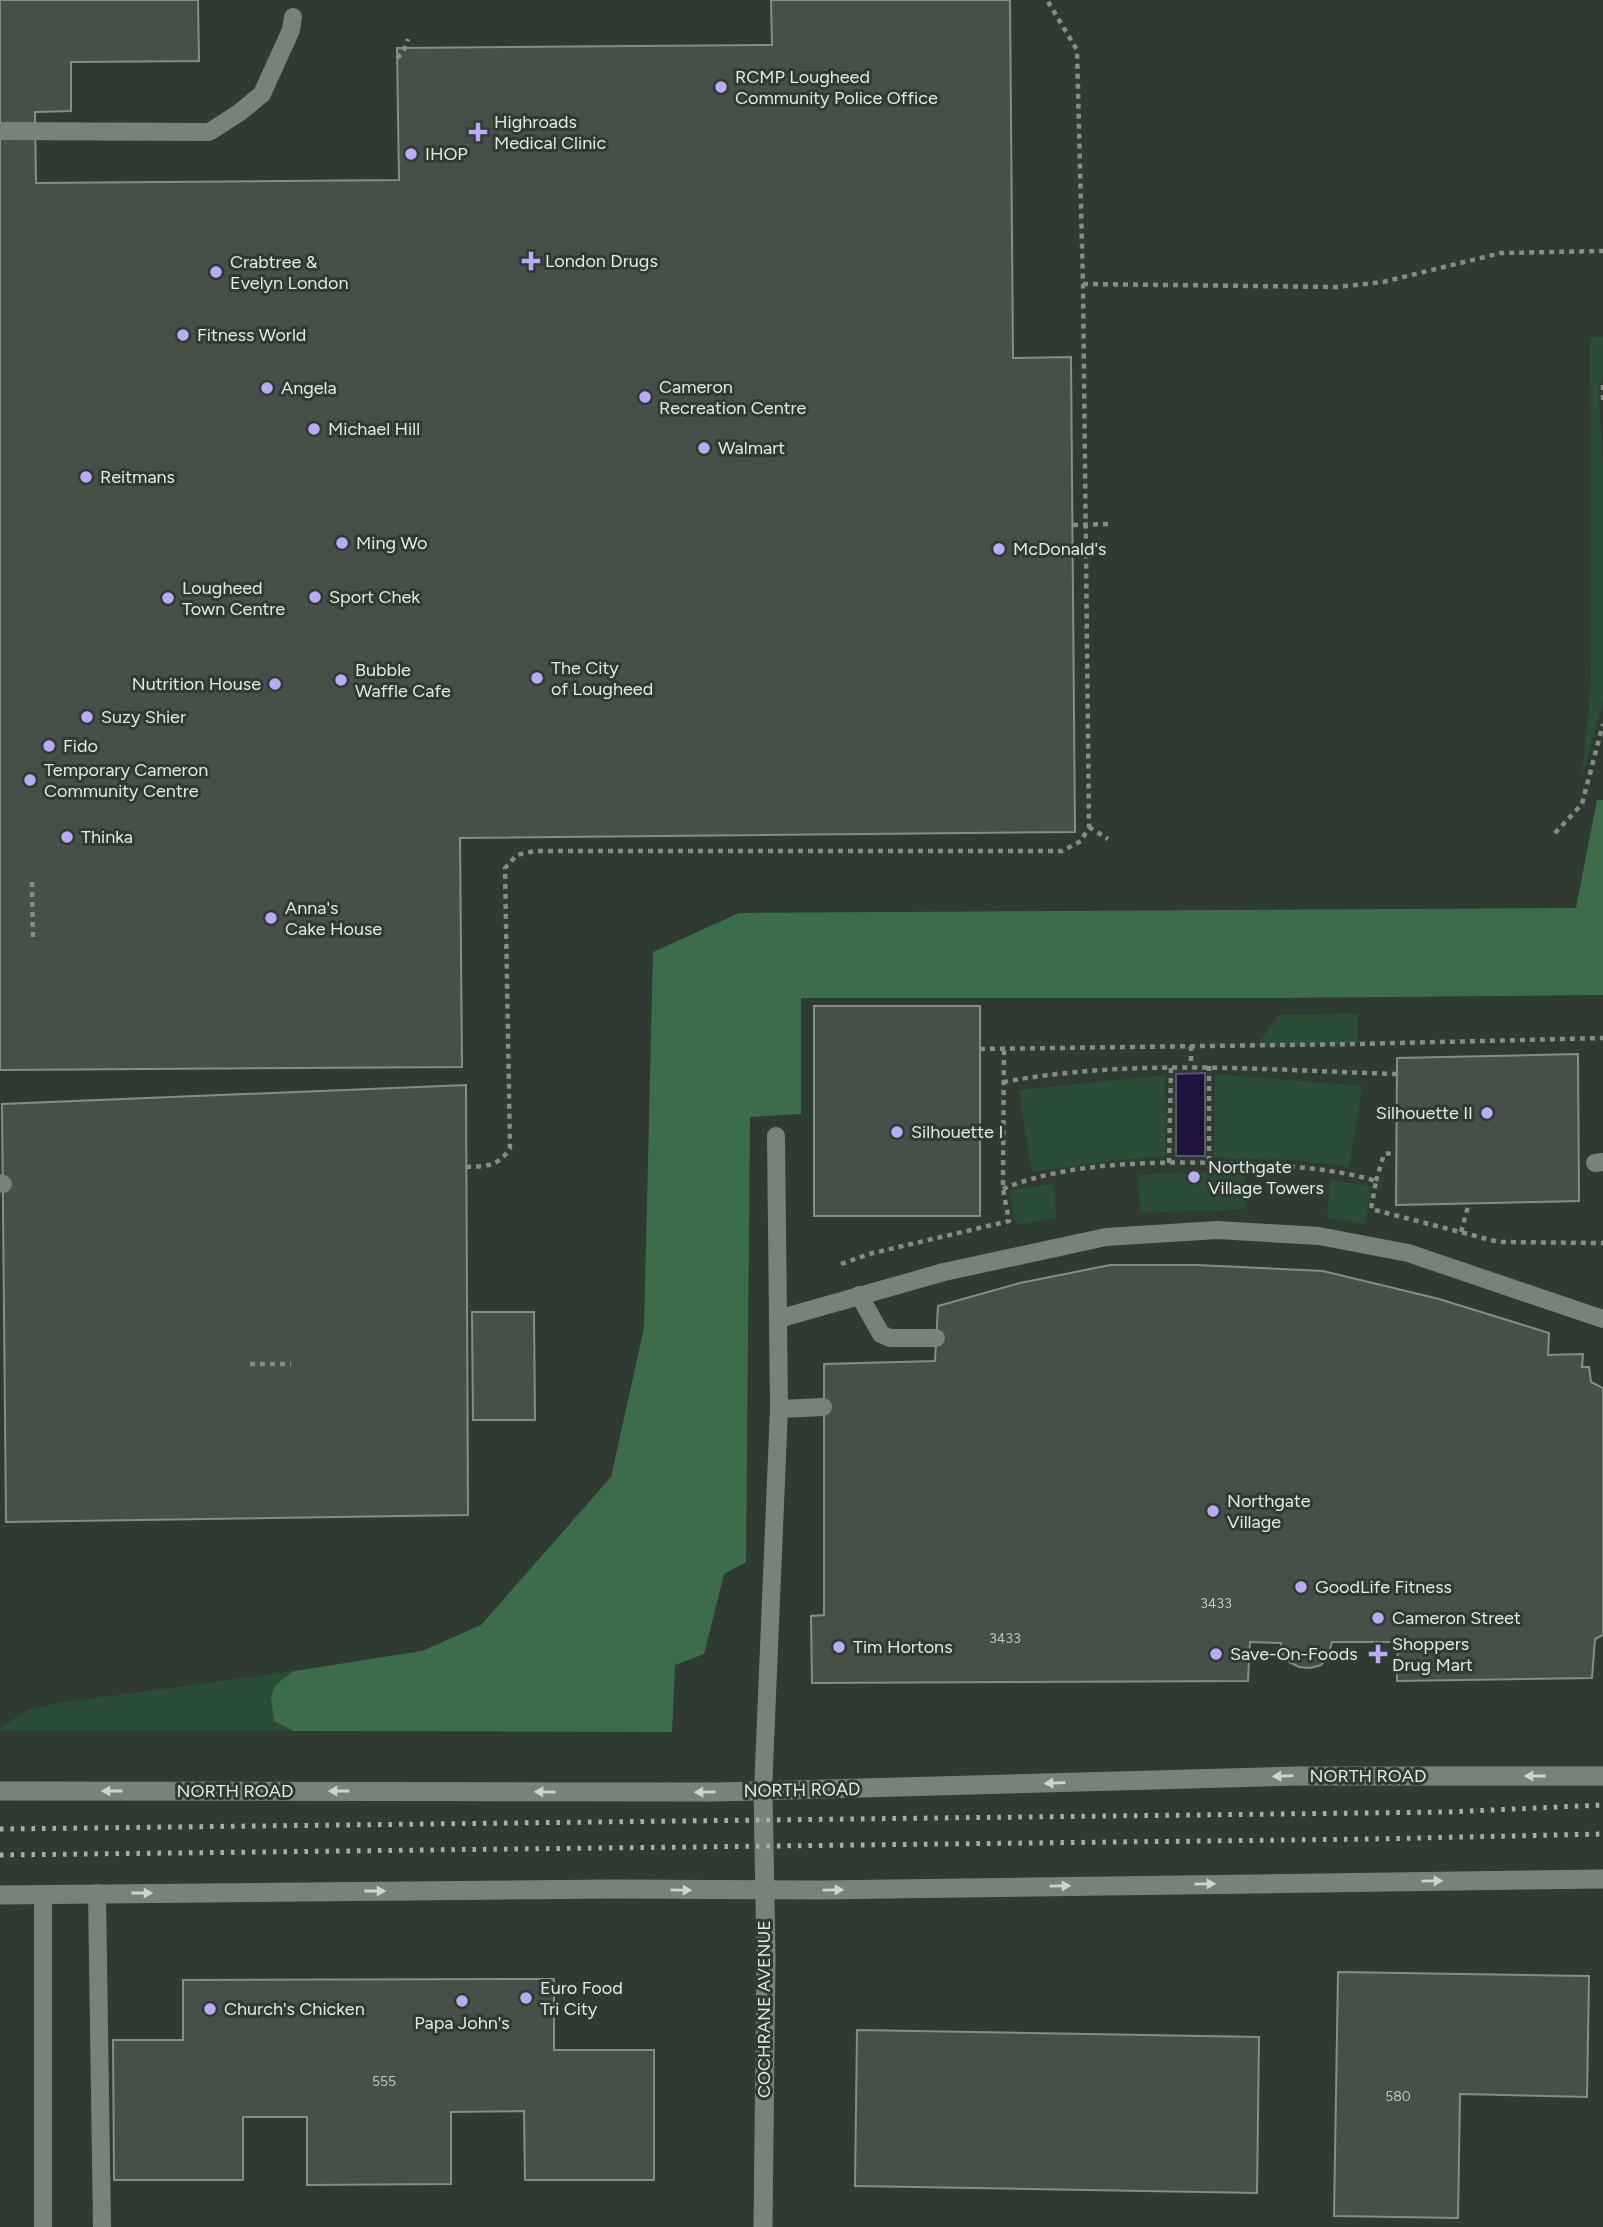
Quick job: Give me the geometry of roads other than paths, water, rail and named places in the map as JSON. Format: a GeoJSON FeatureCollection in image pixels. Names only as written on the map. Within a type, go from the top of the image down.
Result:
{"type":"FeatureCollection","features":[{"type":"Feature","properties":{"kind":"main road","name":"NORTH ROAD"},"geometry":{"type":"LineString","coordinates":[[0,1791],[613,1793],[1297,1776],[1603,1776]]}},
{"type":"Feature","properties":{"kind":"main road","name":"COCHRANE AVENUE"},"geometry":{"type":"LineString","coordinates":[[763,1791],[763,2227]]}},
{"type":"Feature","properties":{"kind":"main road"},"geometry":{"type":"LineString","coordinates":[[0,1895],[765,1890],[1603,1879]]}},
{"type":"Feature","properties":{"kind":"lane"},"geometry":{"type":"LineString","coordinates":[[0,131],[209,132],[262,94],[291,30],[293,17]]}},
{"type":"Feature","properties":{"kind":"lane"},"geometry":{"type":"LineString","coordinates":[[763,1791],[779,1409],[776,1136]]}},
{"type":"Feature","properties":{"kind":"lane"},"geometry":{"type":"LineString","coordinates":[[778,1319],[944,1272],[1106,1237],[1217,1230],[1319,1236],[1408,1253],[1603,1319]]}},
{"type":"Feature","properties":{"kind":"lane"},"geometry":{"type":"LineString","coordinates":[[859,1295],[881,1334],[890,1338],[936,1338]]}},
{"type":"Feature","properties":{"kind":"lane"},"geometry":{"type":"LineString","coordinates":[[779,1409],[823,1407]]}},
{"type":"Feature","properties":{"kind":"lane"},"geometry":{"type":"LineString","coordinates":[[97,1893],[102,2227]]}},
{"type":"Feature","properties":{"kind":"lane"},"geometry":{"type":"LineString","coordinates":[[43,1894],[43,2227]]}},
{"type":"Feature","properties":{"kind":"railway"},"geometry":{"type":"LineString","coordinates":[[0,1829],[1448,1812],[1603,1805]]}},
{"type":"Feature","properties":{"kind":"railway"},"geometry":{"type":"LineString","coordinates":[[0,1855],[1603,1834]]}},
{"type":"Feature","properties":{"kind":"place","name":"RCMP Lougheed Community Police Office"},"geometry":{"type":"Point","coordinates":[721,87]}},
{"type":"Feature","properties":{"kind":"place","name":"Highroads Medical Clinic"},"geometry":{"type":"Point","coordinates":[478,132]}},
{"type":"Feature","properties":{"kind":"place","name":"IHOP"},"geometry":{"type":"Point","coordinates":[411,154]}},
{"type":"Feature","properties":{"kind":"place","name":"London Drugs"},"geometry":{"type":"Point","coordinates":[531,261]}},
{"type":"Feature","properties":{"kind":"place","name":"Crabtree & Evelyn London"},"geometry":{"type":"Point","coordinates":[216,272]}},
{"type":"Feature","properties":{"kind":"place","name":"Fitness World"},"geometry":{"type":"Point","coordinates":[183,335]}},
{"type":"Feature","properties":{"kind":"place","name":"Angela"},"geometry":{"type":"Point","coordinates":[267,388]}},
{"type":"Feature","properties":{"kind":"place","name":"Cameron Recreation Centre"},"geometry":{"type":"Point","coordinates":[645,397]}},
{"type":"Feature","properties":{"kind":"place","name":"Michael Hill"},"geometry":{"type":"Point","coordinates":[314,429]}},
{"type":"Feature","properties":{"kind":"place","name":"Walmart"},"geometry":{"type":"Point","coordinates":[704,448]}},
{"type":"Feature","properties":{"kind":"place","name":"Reitmans"},"geometry":{"type":"Point","coordinates":[86,477]}},
{"type":"Feature","properties":{"kind":"place","name":"Ming Wo"},"geometry":{"type":"Point","coordinates":[342,543]}},
{"type":"Feature","properties":{"kind":"place","name":"McDonald's"},"geometry":{"type":"Point","coordinates":[999,549]}},
{"type":"Feature","properties":{"kind":"place","name":"Sport Chek"},"geometry":{"type":"Point","coordinates":[315,597]}},
{"type":"Feature","properties":{"kind":"place","name":"Lougheed Town Centre"},"geometry":{"type":"Point","coordinates":[168,598]}},
{"type":"Feature","properties":{"kind":"place","name":"The City of Lougheed"},"geometry":{"type":"Point","coordinates":[537,678]}},
{"type":"Feature","properties":{"kind":"place","name":"Bubble Waffle Cafe"},"geometry":{"type":"Point","coordinates":[341,680]}},
{"type":"Feature","properties":{"kind":"place","name":"Nutrition House"},"geometry":{"type":"Point","coordinates":[275,684]}},
{"type":"Feature","properties":{"kind":"place","name":"Suzy Shier"},"geometry":{"type":"Point","coordinates":[87,717]}},
{"type":"Feature","properties":{"kind":"place","name":"Fido"},"geometry":{"type":"Point","coordinates":[49,746]}},
{"type":"Feature","properties":{"kind":"place","name":"Temporary Cameron Community Centre"},"geometry":{"type":"Point","coordinates":[30,780]}},
{"type":"Feature","properties":{"kind":"place","name":"Thinka"},"geometry":{"type":"Point","coordinates":[67,837]}},
{"type":"Feature","properties":{"kind":"place","name":"Anna's Cake House"},"geometry":{"type":"Point","coordinates":[271,918]}},
{"type":"Feature","properties":{"kind":"place","name":"Silhouette II"},"geometry":{"type":"Point","coordinates":[1487,1113]}},
{"type":"Feature","properties":{"kind":"place","name":"Silhouette I"},"geometry":{"type":"Point","coordinates":[897,1132]}},
{"type":"Feature","properties":{"kind":"place","name":"Northgate Village Towers"},"geometry":{"type":"Point","coordinates":[1194,1177]}},
{"type":"Feature","properties":{"kind":"place","name":"Northgate Village"},"geometry":{"type":"Point","coordinates":[1213,1511]}},
{"type":"Feature","properties":{"kind":"place","name":"GoodLife Fitness"},"geometry":{"type":"Point","coordinates":[1301,1587]}},
{"type":"Feature","properties":{"kind":"place","name":"Cameron Street"},"geometry":{"type":"Point","coordinates":[1378,1618]}},
{"type":"Feature","properties":{"kind":"place","name":"Tim Hortons"},"geometry":{"type":"Point","coordinates":[839,1647]}},
{"type":"Feature","properties":{"kind":"place","name":"Save-On-Foods"},"geometry":{"type":"Point","coordinates":[1216,1654]}},
{"type":"Feature","properties":{"kind":"place","name":"Shoppers Drug Mart"},"geometry":{"type":"Point","coordinates":[1378,1654]}},
{"type":"Feature","properties":{"kind":"place","name":"Euro Food Tri City"},"geometry":{"type":"Point","coordinates":[526,1998]}},
{"type":"Feature","properties":{"kind":"place","name":"Papa John's"},"geometry":{"type":"Point","coordinates":[462,2001]}},
{"type":"Feature","properties":{"kind":"place","name":"Church's Chicken"},"geometry":{"type":"Point","coordinates":[210,2009]}}]}
